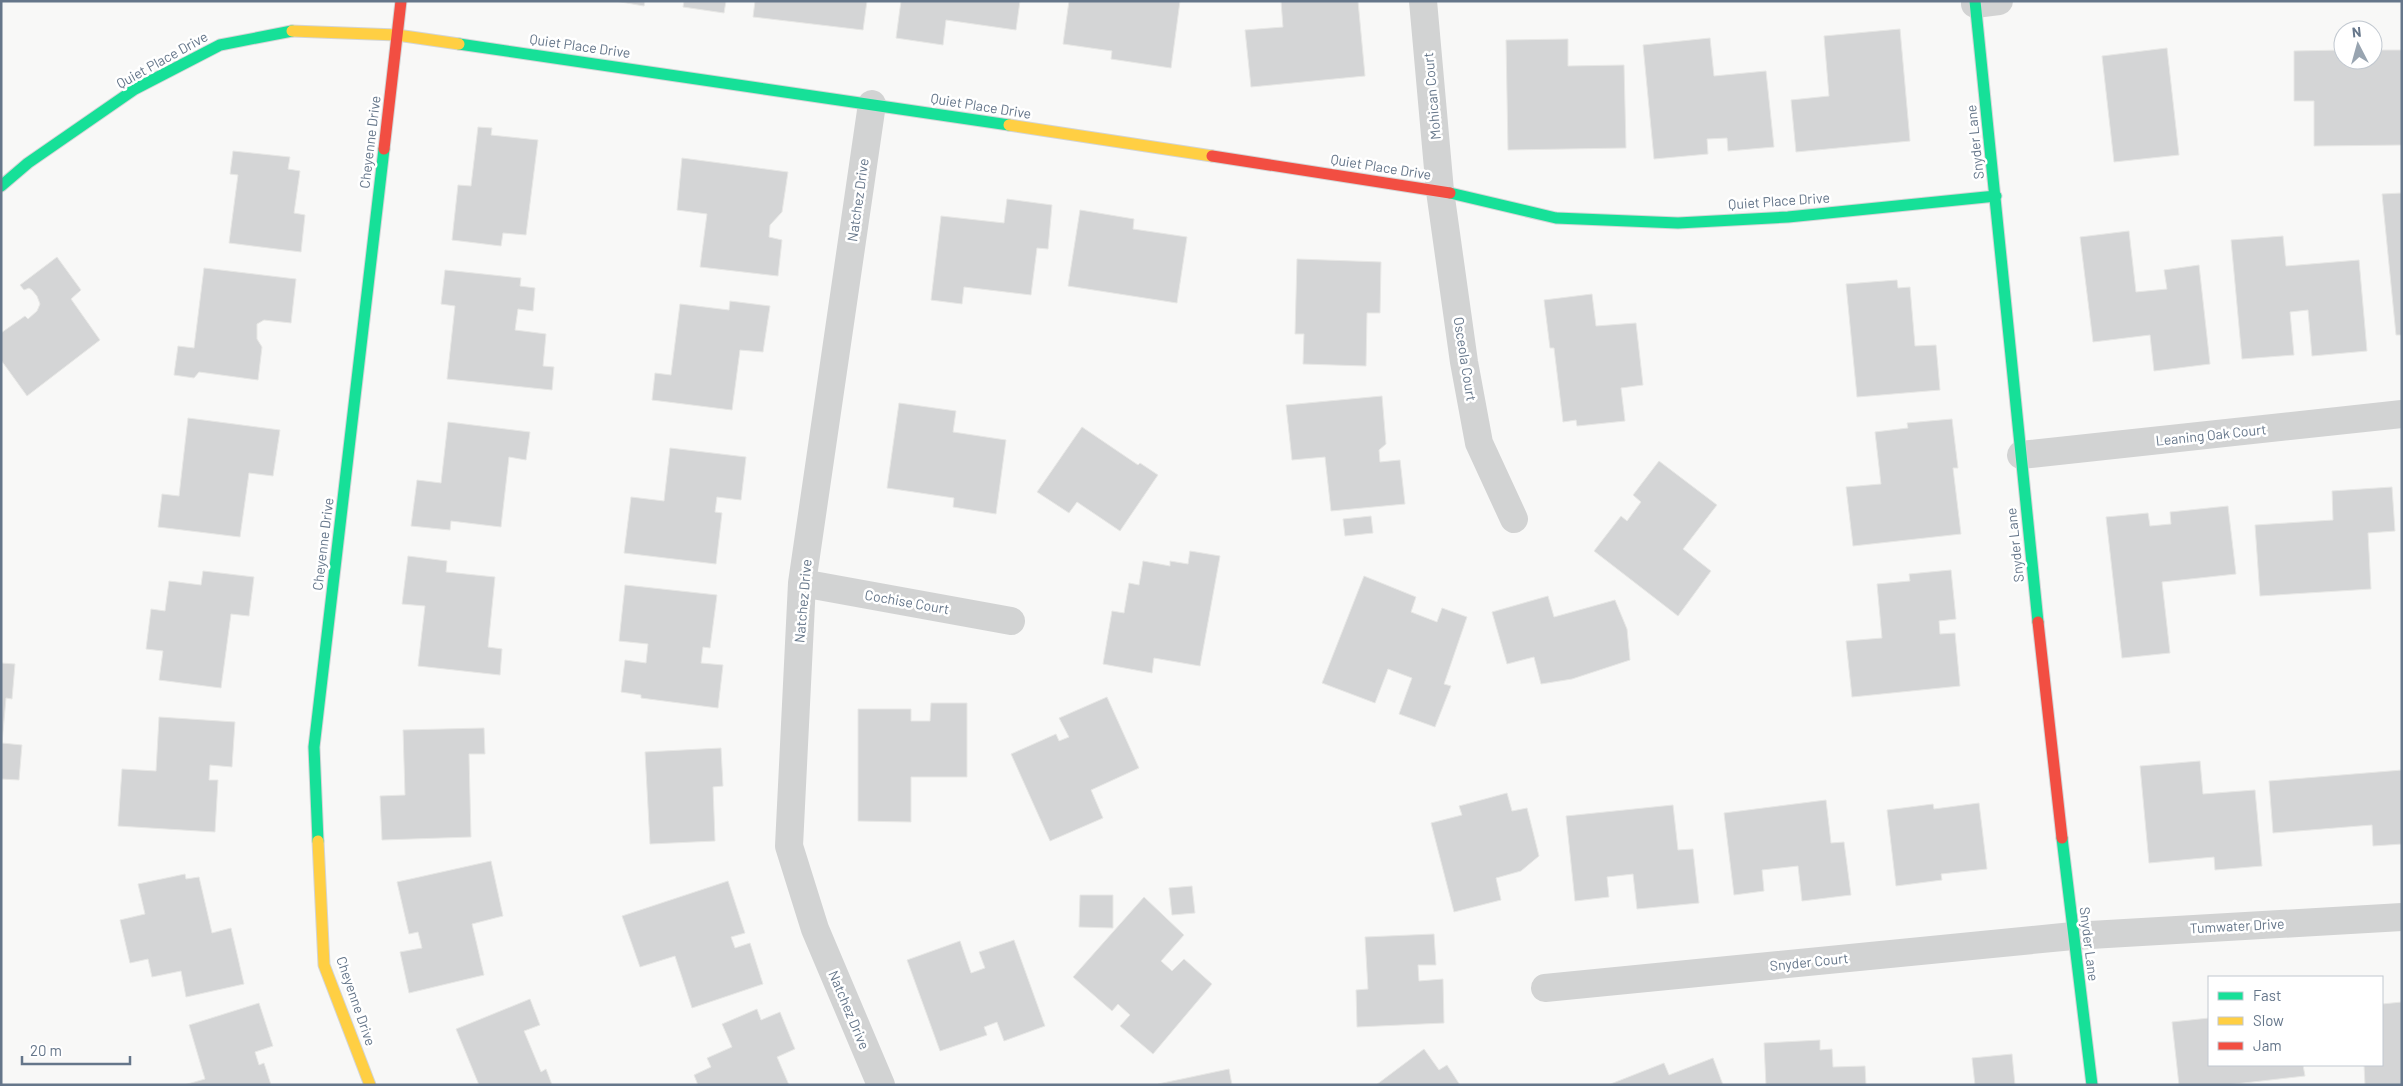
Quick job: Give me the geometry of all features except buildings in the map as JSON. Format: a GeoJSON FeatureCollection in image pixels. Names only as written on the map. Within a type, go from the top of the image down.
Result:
{"type":"FeatureCollection","features":[{"type":"Feature","properties":{"kind":"street","name":"Cheyenne Drive"},"geometry":{"type":"LineString","coordinates":[[370,1085],[324,965],[314,747],[401,1]]}},
{"type":"Feature","properties":{"kind":"street","name":"Mohican Court"},"geometry":{"type":"LineString","coordinates":[[1423,1],[1440,191]]}},
{"type":"Feature","properties":{"kind":"street","name":"Snyder Lane"},"geometry":{"type":"LineString","coordinates":[[1983,2],[1996,196],[2021,455],[2072,936],[2092,1085]]}},
{"type":"Feature","properties":{"kind":"street","name":"Quiet Place Drive"},"geometry":{"type":"LineString","coordinates":[[1,186],[28,163],[135,90],[220,45],[298,30],[397,35],[872,104],[1440,191],[1556,218],[1678,223],[1788,217],[1996,196]]}},
{"type":"Feature","properties":{"kind":"street","name":"Natchez Drive"},"geometry":{"type":"LineString","coordinates":[[872,104],[802,583],[789,846],[814,929],[881,1085]]}},
{"type":"Feature","properties":{"kind":"street","name":"Osceola Court"},"geometry":{"type":"LineString","coordinates":[[1440,191],[1464,362],[1479,443],[1514,519]]}},
{"type":"Feature","properties":{"kind":"street","name":"Leaning Oak Court"},"geometry":{"type":"LineString","coordinates":[[2021,455],[2402,414]]}},
{"type":"Feature","properties":{"kind":"street","name":"Cochise Court"},"geometry":{"type":"LineString","coordinates":[[802,583],[1011,621]]}},
{"type":"Feature","properties":{"kind":"street","name":"Tumwater Drive"},"geometry":{"type":"LineString","coordinates":[[2072,936],[2402,916]]}},
{"type":"Feature","properties":{"kind":"street","name":"Snyder Court"},"geometry":{"type":"LineString","coordinates":[[1544,988],[2072,936]]}},
{"type":"Feature","properties":{"kind":"traffic: fast"},"geometry":{"type":"LineString","coordinates":[[1975,1],[2038,622]]}},
{"type":"Feature","properties":{"kind":"traffic: fast"},"geometry":{"type":"LineString","coordinates":[[1,186],[28,163],[135,89],[220,45],[292,31]]}},
{"type":"Feature","properties":{"kind":"traffic: fast"},"geometry":{"type":"LineString","coordinates":[[459,44],[1009,125]]}},
{"type":"Feature","properties":{"kind":"traffic: fast"},"geometry":{"type":"LineString","coordinates":[[318,841],[314,747],[384,149]]}},
{"type":"Feature","properties":{"kind":"traffic: fast"},"geometry":{"type":"LineString","coordinates":[[1450,193],[1556,218],[1678,223],[1788,217],[1996,196]]}},
{"type":"Feature","properties":{"kind":"traffic: fast"},"geometry":{"type":"LineString","coordinates":[[2062,838],[2092,1085]]}},
{"type":"Feature","properties":{"kind":"traffic: slow"},"geometry":{"type":"LineString","coordinates":[[292,31],[397,35],[459,44]]}},
{"type":"Feature","properties":{"kind":"traffic: slow"},"geometry":{"type":"LineString","coordinates":[[1009,125],[1212,156]]}},
{"type":"Feature","properties":{"kind":"traffic: slow"},"geometry":{"type":"LineString","coordinates":[[318,841],[324,965],[370,1085]]}},
{"type":"Feature","properties":{"kind":"traffic: jam"},"geometry":{"type":"LineString","coordinates":[[384,149],[401,1]]}},
{"type":"Feature","properties":{"kind":"traffic: jam"},"geometry":{"type":"LineString","coordinates":[[1212,156],[1450,193]]}},
{"type":"Feature","properties":{"kind":"traffic: jam"},"geometry":{"type":"LineString","coordinates":[[2038,622],[2062,838]]}}]}
